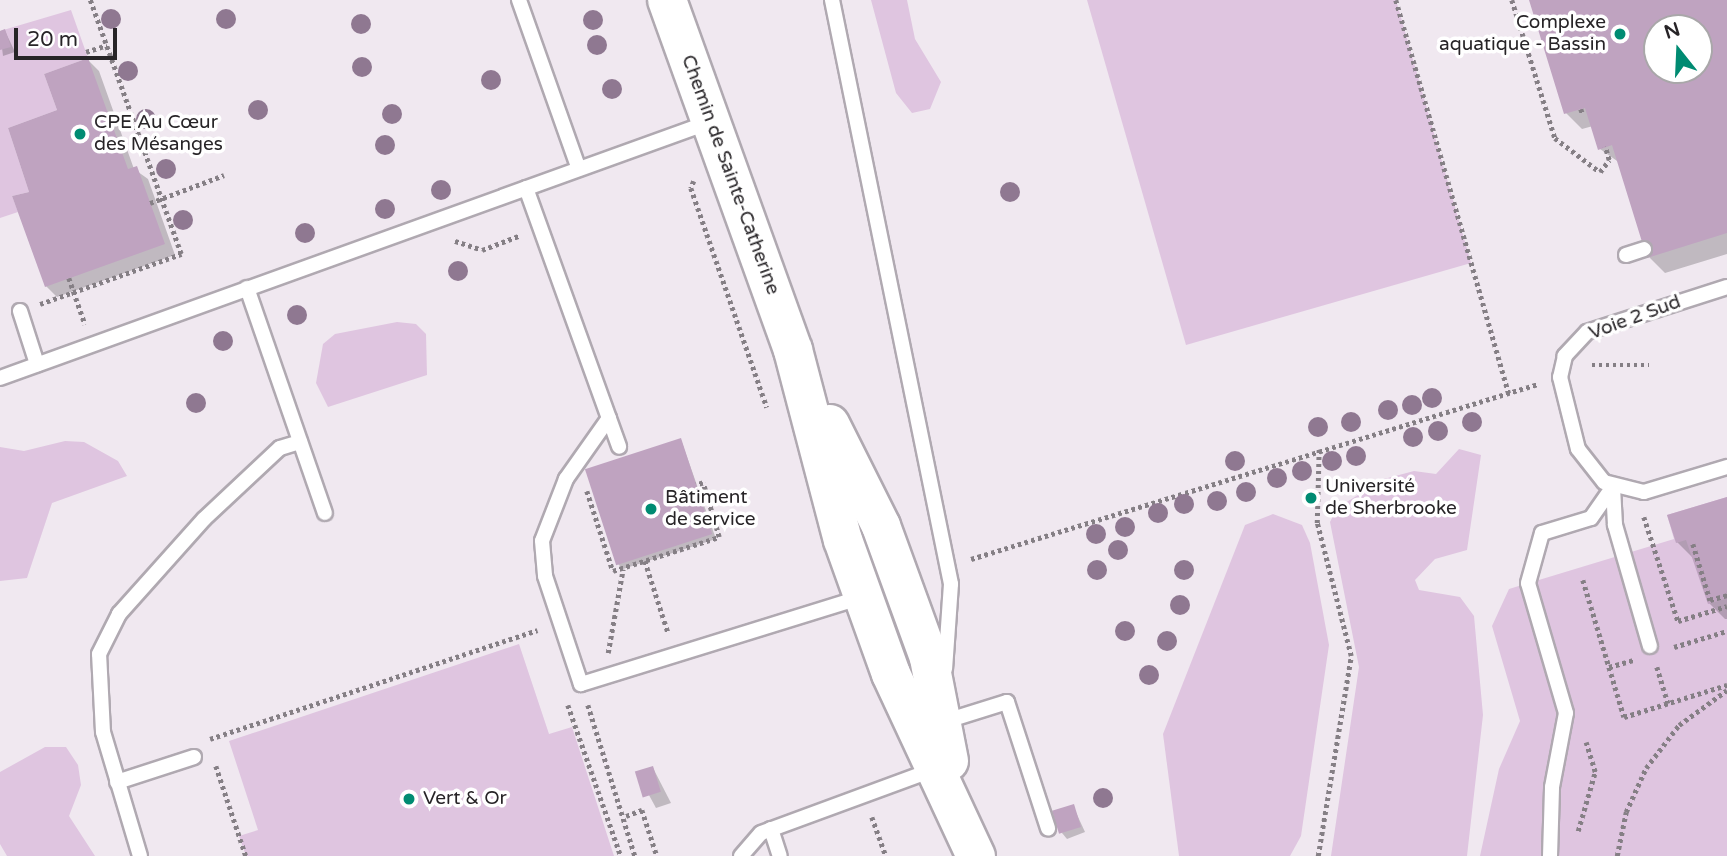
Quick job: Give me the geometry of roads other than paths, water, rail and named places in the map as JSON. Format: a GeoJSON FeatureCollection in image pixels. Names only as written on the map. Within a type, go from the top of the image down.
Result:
{"type":"FeatureCollection","features":[{"type":"Feature","properties":{"kind":"main road","name":"Chemin de Sainte-Catherine"},"geometry":{"type":"LineString","coordinates":[[667,0],[793,350],[864,597],[931,727],[976,856]]}},
{"type":"Feature","properties":{"kind":"main road","name":"Chemin de Sainte-Catherine"},"geometry":{"type":"LineString","coordinates":[[793,350],[881,526],[929,658],[931,727]]}},
{"type":"Feature","properties":{"kind":"lane"},"geometry":{"type":"LineString","coordinates":[[519,0],[579,169]]}},
{"type":"Feature","properties":{"kind":"lane"},"geometry":{"type":"LineString","coordinates":[[832,0],[951,583],[931,727],[1007,702],[1048,828]]}},
{"type":"Feature","properties":{"kind":"lane"},"geometry":{"type":"LineString","coordinates":[[0,378],[711,121]]}},
{"type":"Feature","properties":{"kind":"lane"},"geometry":{"type":"LineString","coordinates":[[526,188],[619,447]]}},
{"type":"Feature","properties":{"kind":"lane"},"geometry":{"type":"LineString","coordinates":[[1626,256],[1644,249]]}},
{"type":"Feature","properties":{"kind":"lane","name":"Voie 2 Sud"},"geometry":{"type":"LineString","coordinates":[[1613,487],[1595,476],[1578,449],[1560,387],[1565,356],[1597,328],[1727,287]]}},
{"type":"Feature","properties":{"kind":"lane"},"geometry":{"type":"LineString","coordinates":[[247,288],[325,513]]}},
{"type":"Feature","properties":{"kind":"lane"},"geometry":{"type":"LineString","coordinates":[[20,311],[37,364]]}},
{"type":"Feature","properties":{"kind":"lane"},"geometry":{"type":"LineString","coordinates":[[608,418],[566,479],[542,541],[545,576],[581,684],[864,597]]}},
{"type":"Feature","properties":{"kind":"lane"},"geometry":{"type":"LineString","coordinates":[[140,856],[117,782],[97,702],[107,636],[204,519],[281,448],[300,442]]}},
{"type":"Feature","properties":{"kind":"lane"},"geometry":{"type":"LineString","coordinates":[[1613,487],[1644,492],[1727,467]]}},
{"type":"Feature","properties":{"kind":"lane"},"geometry":{"type":"LineString","coordinates":[[1613,487],[1615,526],[1650,646]]}},
{"type":"Feature","properties":{"kind":"lane"},"geometry":{"type":"LineString","coordinates":[[1550,856],[1552,787],[1566,713],[1528,583],[1542,533],[1591,518],[1613,487]]}},
{"type":"Feature","properties":{"kind":"lane"},"geometry":{"type":"LineString","coordinates":[[117,782],[194,757]]}},
{"type":"Feature","properties":{"kind":"lane"},"geometry":{"type":"LineString","coordinates":[[741,856],[748,841],[771,829],[944,766]]}},
{"type":"Feature","properties":{"kind":"lane"},"geometry":{"type":"LineString","coordinates":[[771,829],[780,856]]}},
{"type":"Feature","properties":{"kind":"place","name":"Complexe aquatique - Bassin"},"geometry":{"type":"Point","coordinates":[1620,34]}},
{"type":"Feature","properties":{"kind":"place","name":"CPE Au Cœur des Mésanges"},"geometry":{"type":"Point","coordinates":[80,134]}},
{"type":"Feature","properties":{"kind":"place","name":"Université de Sherbrooke"},"geometry":{"type":"Point","coordinates":[1311,498]}},
{"type":"Feature","properties":{"kind":"place","name":"Bâtiment de service"},"geometry":{"type":"Point","coordinates":[651,509]}},
{"type":"Feature","properties":{"kind":"place","name":"Vert & Or"},"geometry":{"type":"Point","coordinates":[409,799]}}]}
